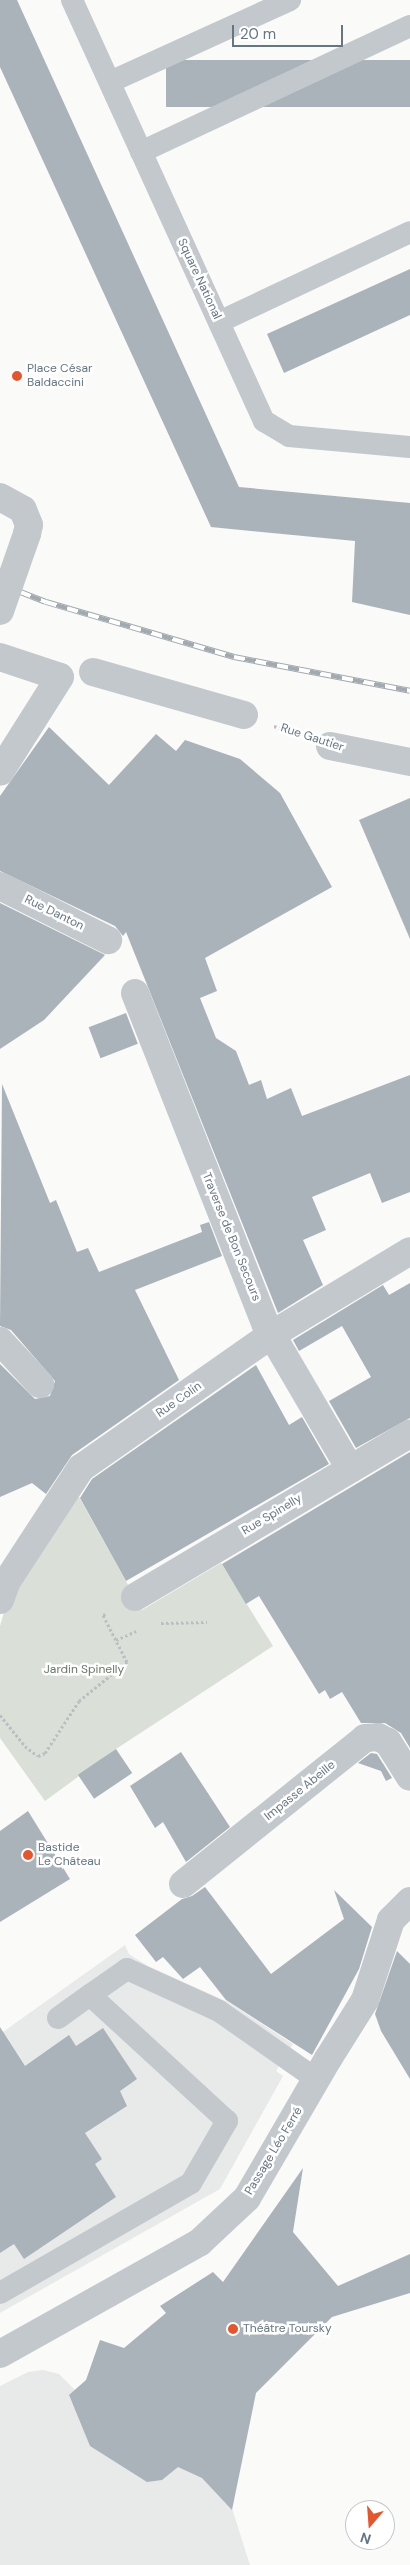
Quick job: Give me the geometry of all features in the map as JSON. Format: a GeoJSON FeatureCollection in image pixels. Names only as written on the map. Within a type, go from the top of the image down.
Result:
{"type":"FeatureCollection","features":[{"type":"Feature","properties":{"kind":"street"},"geometry":{"type":"LineString","coordinates":[[0,497],[23,510],[30,525],[0,611]]}},
{"type":"Feature","properties":{"kind":"street"},"geometry":{"type":"LineString","coordinates":[[0,658],[60,677],[45,706],[0,772]]}},
{"type":"Feature","properties":{"kind":"street"},"geometry":{"type":"LineString","coordinates":[[93,672],[244,715]]}},
{"type":"Feature","properties":{"kind":"street","name":"Rue Gautier"},"geometry":{"type":"LineString","coordinates":[[330,746],[410,762]]}},
{"type":"Feature","properties":{"kind":"street","name":"Rue Danton"},"geometry":{"type":"LineString","coordinates":[[0,886],[108,940]]}},
{"type":"Feature","properties":{"kind":"street","name":"Traverse de Bon Secours"},"geometry":{"type":"LineString","coordinates":[[135,993],[271,1335],[350,1469]]}},
{"type":"Feature","properties":{"kind":"street","name":"Rue Colin"},"geometry":{"type":"LineString","coordinates":[[0,1600],[7,1581],[81,1468],[271,1335],[410,1251]]}},
{"type":"Feature","properties":{"kind":"street"},"geometry":{"type":"LineString","coordinates":[[0,1341],[40,1384]]}},
{"type":"Feature","properties":{"kind":"street","name":"Rue Spinelly"},"geometry":{"type":"LineString","coordinates":[[135,1596],[410,1434]]}},
{"type":"Feature","properties":{"kind":"street","name":"Impasse Abeille"},"geometry":{"type":"LineString","coordinates":[[183,1884],[365,1738],[378,1737],[388,1742],[410,1777]]}},
{"type":"Feature","properties":{"kind":"street","name":"Passage Léo Ferré"},"geometry":{"type":"LineString","coordinates":[[0,2354],[200,2242],[247,2198],[322,2069],[365,2000],[391,1920],[410,1901]]}},
{"type":"Feature","properties":{"kind":"lane","name":"Square National"},"geometry":{"type":"LineString","coordinates":[[72,0],[264,421],[289,436],[410,447]]}},
{"type":"Feature","properties":{"kind":"lane"},"geometry":{"type":"LineString","coordinates":[[110,82],[290,0]]}},
{"type":"Feature","properties":{"kind":"lane"},"geometry":{"type":"LineString","coordinates":[[141,152],[410,26]]}},
{"type":"Feature","properties":{"kind":"lane"},"geometry":{"type":"LineString","coordinates":[[219,322],[410,232]]}},
{"type":"Feature","properties":{"kind":"lane"},"geometry":{"type":"LineString","coordinates":[[58,2018],[127,1969],[219,2011],[322,2069]]}},
{"type":"Feature","properties":{"kind":"lane"},"geometry":{"type":"LineString","coordinates":[[0,2293],[191,2183],[227,2121],[90,1996]]}},
{"type":"Feature","properties":{"kind":"path","name":"Rue Gautier"},"geometry":{"type":"LineString","coordinates":[[244,715],[330,746]]}},
{"type":"Feature","properties":{"kind":"path"},"geometry":{"type":"LineString","coordinates":[[0,1715],[25,1746],[38,1756],[45,1753],[79,1701],[128,1662],[103,1616],[135,1596]]}},
{"type":"Feature","properties":{"kind":"path"},"geometry":{"type":"LineString","coordinates":[[157,1624],[207,1622]]}},
{"type":"Feature","properties":{"kind":"path"},"geometry":{"type":"LineString","coordinates":[[116,1640],[143,1627]]}},
{"type":"Feature","properties":{"kind":"shaded area"},"geometry":{"type":"Polygon","coordinates":[[[125,1945],[129,1954],[148,1966],[228,2002],[293,2044],[276,2071],[283,2076],[220,2189],[0,2313],[0,2034],[125,1945]]]}},
{"type":"Feature","properties":{"kind":"shaded area"},"geometry":{"type":"Polygon","coordinates":[[[43,2370],[59,2374],[75,2390],[69,2396],[89,2439],[162,2479],[180,2465],[196,2471],[231,2505],[250,2565],[0,2565],[0,2386],[28,2372],[43,2370]]]}},
{"type":"Feature","properties":{"kind":"green space","name":"Jardin Spinelly"},"geometry":{"type":"Polygon","coordinates":[[[74,1488],[142,1610],[221,1563],[273,1646],[116,1749],[45,1801],[0,1738],[0,1626],[10,1592],[74,1488]]]}},
{"type":"Feature","properties":{"kind":"building"},"geometry":{"type":"Polygon","coordinates":[[[0,0],[17,0],[239,487],[410,503],[410,615],[352,602],[355,541],[211,527],[0,67],[0,0]]]}},
{"type":"Feature","properties":{"kind":"building"},"geometry":{"type":"Polygon","coordinates":[[[166,60],[410,60],[410,107],[166,107],[166,60]]]}},
{"type":"Feature","properties":{"kind":"building"},"geometry":{"type":"Polygon","coordinates":[[[410,269],[410,315],[284,373],[267,334],[410,269]]]}},
{"type":"Feature","properties":{"kind":"building"},"geometry":{"type":"Polygon","coordinates":[[[49,727],[109,785],[156,734],[176,751],[185,740],[240,759],[280,793],[332,887],[205,958],[217,991],[200,998],[216,1038],[236,1051],[249,1085],[261,1080],[267,1099],[291,1088],[302,1116],[410,1075],[410,1192],[382,1203],[370,1173],[312,1197],[326,1230],[303,1240],[323,1285],[278,1313],[126,932],[123,936],[115,926],[0,871],[0,796],[49,727]]]}},
{"type":"Feature","properties":{"kind":"building"},"geometry":{"type":"Polygon","coordinates":[[[410,798],[410,939],[359,820],[410,798]]]}},
{"type":"Feature","properties":{"kind":"building"},"geometry":{"type":"Polygon","coordinates":[[[0,903],[105,955],[44,1020],[0,1049],[0,903]]]}},
{"type":"Feature","properties":{"kind":"building"},"geometry":{"type":"Polygon","coordinates":[[[126,1013],[138,1044],[100,1058],[89,1027],[126,1013]]]}},
{"type":"Feature","properties":{"kind":"building"},"geometry":{"type":"Polygon","coordinates":[[[2,1084],[50,1203],[56,1200],[77,1252],[88,1248],[99,1272],[202,1232],[200,1225],[209,1222],[222,1256],[135,1290],[179,1380],[72,1455],[46,1494],[32,1483],[0,1497],[0,1364],[35,1399],[50,1396],[55,1381],[11,1330],[0,1326],[2,1084]]]}},
{"type":"Feature","properties":{"kind":"building"},"geometry":{"type":"Polygon","coordinates":[[[410,1283],[410,1418],[356,1448],[329,1401],[371,1377],[342,1326],[299,1351],[293,1340],[383,1285],[389,1295],[410,1283]]]}},
{"type":"Feature","properties":{"kind":"building"},"geometry":{"type":"Polygon","coordinates":[[[256,1365],[289,1425],[302,1417],[329,1464],[126,1581],[80,1498],[92,1479],[256,1365]]]}},
{"type":"Feature","properties":{"kind":"building"},"geometry":{"type":"Polygon","coordinates":[[[410,1452],[410,1748],[401,1733],[385,1723],[361,1723],[342,1692],[330,1699],[325,1690],[319,1694],[259,1596],[246,1604],[222,1564],[410,1452]]]}},
{"type":"Feature","properties":{"kind":"building"},"geometry":{"type":"Polygon","coordinates":[[[116,1749],[132,1773],[94,1799],[78,1775],[116,1749]]]}},
{"type":"Feature","properties":{"kind":"building"},"geometry":{"type":"Polygon","coordinates":[[[181,1752],[230,1827],[186,1862],[163,1822],[155,1828],[130,1786],[181,1752]]]}},
{"type":"Feature","properties":{"kind":"building"},"geometry":{"type":"Polygon","coordinates":[[[371,1753],[377,1754],[392,1778],[386,1781],[381,1771],[358,1763],[371,1753]]]}},
{"type":"Feature","properties":{"kind":"building","name":"Bastide Le Château"},"geometry":{"type":"Polygon","coordinates":[[[28,1811],[70,1879],[0,1922],[0,1831],[28,1811]]]}},
{"type":"Feature","properties":{"kind":"building"},"geometry":{"type":"Polygon","coordinates":[[[205,1887],[271,1974],[344,1919],[334,1890],[372,1927],[359,1969],[312,2055],[226,2000],[200,1967],[183,1979],[163,1957],[156,1962],[135,1935],[182,1899],[192,1896],[205,1887]]]}},
{"type":"Feature","properties":{"kind":"building"},"geometry":{"type":"Polygon","coordinates":[[[397,1951],[410,1964],[410,2079],[381,2031],[375,2014],[397,1951]]]}},
{"type":"Feature","properties":{"kind":"building"},"geometry":{"type":"Polygon","coordinates":[[[0,2027],[25,2066],[69,2035],[76,2046],[103,2028],[137,2079],[120,2091],[127,2106],[85,2133],[102,2159],[95,2164],[116,2197],[24,2259],[14,2244],[0,2253],[0,2027]]]}},
{"type":"Feature","properties":{"kind":"building","name":"Théâtre Toursky"},"geometry":{"type":"Polygon","coordinates":[[[303,2168],[293,2232],[338,2286],[410,2254],[410,2293],[332,2317],[256,2393],[232,2510],[202,2478],[178,2467],[162,2480],[147,2482],[90,2446],[69,2395],[86,2380],[100,2340],[124,2348],[166,2313],[160,2306],[213,2272],[223,2282],[303,2168]]]}},
{"type":"Feature","properties":{"kind":"railway"},"geometry":{"type":"LineString","coordinates":[[0,584],[46,602],[234,657],[410,691]]}},
{"type":"Feature","properties":{"kind":"place","name":"Place César Baldaccini"},"geometry":{"type":"Point","coordinates":[17,376]}},
{"type":"Feature","properties":{"kind":"place","name":"Bastide Le Château"},"geometry":{"type":"Point","coordinates":[28,1855]}},
{"type":"Feature","properties":{"kind":"place","name":"Théâtre Toursky"},"geometry":{"type":"Point","coordinates":[233,2329]}}]}
